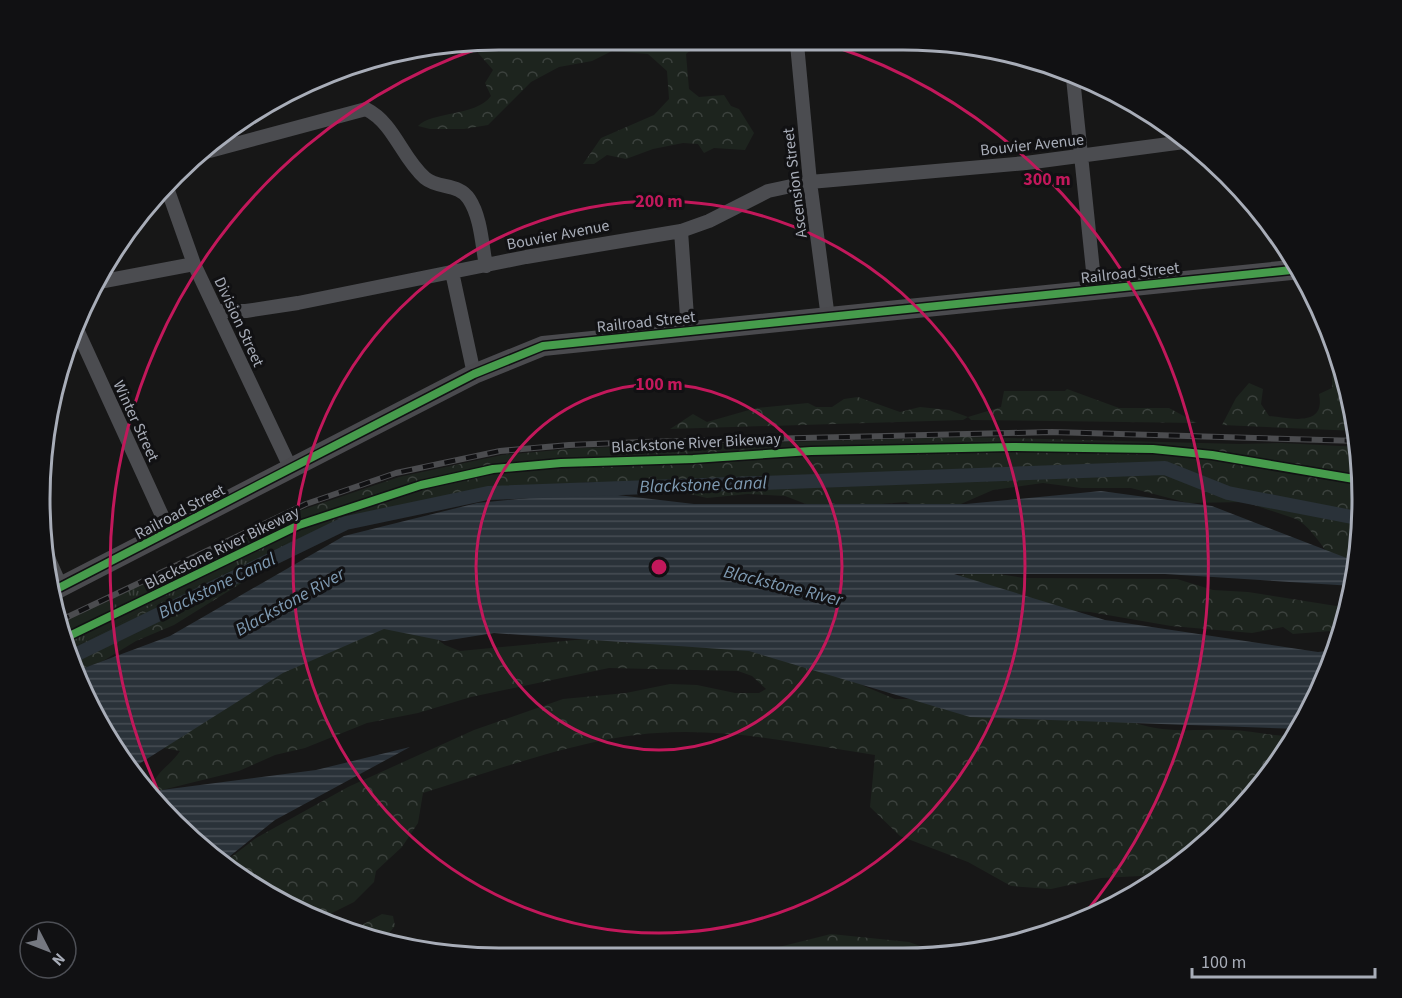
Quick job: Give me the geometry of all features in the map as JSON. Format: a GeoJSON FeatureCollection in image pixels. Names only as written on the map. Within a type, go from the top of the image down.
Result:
{"type":"FeatureCollection","features":[{"type":"Feature","properties":{"kind":"street","name":"Ascension Street"},"geometry":{"type":"LineString","coordinates":[[797,50],[810,182],[828,318]]}},
{"type":"Feature","properties":{"kind":"street"},"geometry":{"type":"LineString","coordinates":[[1074,83],[1095,290]]}},
{"type":"Feature","properties":{"kind":"street"},"geometry":{"type":"LineString","coordinates":[[217,149],[366,109],[379,116],[390,128],[403,152],[428,180],[460,189],[469,198],[475,213],[486,266]]}},
{"type":"Feature","properties":{"kind":"street","name":"Bouvier Avenue"},"geometry":{"type":"LineString","coordinates":[[218,311],[298,303],[453,272],[681,231],[709,222],[768,190],[810,182],[1082,156],[1178,143]]}},
{"type":"Feature","properties":{"kind":"street","name":"Division Street"},"geometry":{"type":"LineString","coordinates":[[169,194],[194,264],[291,470]]}},
{"type":"Feature","properties":{"kind":"street"},"geometry":{"type":"LineString","coordinates":[[681,231],[688,331]]}},
{"type":"Feature","properties":{"kind":"street"},"geometry":{"type":"LineString","coordinates":[[106,281],[194,264]]}},
{"type":"Feature","properties":{"kind":"street","name":"Railroad Street"},"geometry":{"type":"LineString","coordinates":[[58,588],[170,533],[474,374],[543,346],[1290,270]]}},
{"type":"Feature","properties":{"kind":"street"},"geometry":{"type":"LineString","coordinates":[[453,272],[474,374]]}},
{"type":"Feature","properties":{"kind":"street","name":"Winter Street"},"geometry":{"type":"LineString","coordinates":[[80,337],[170,533]]}},
{"type":"Feature","properties":{"kind":"green space"},"geometry":{"type":"Polygon","coordinates":[[[476,50],[691,50],[686,54],[689,89],[699,97],[724,95],[731,106],[739,109],[754,133],[745,150],[714,148],[704,153],[698,144],[683,143],[653,149],[626,159],[607,155],[594,164],[583,164],[601,138],[654,115],[669,99],[667,71],[648,54],[612,51],[592,61],[559,67],[531,82],[488,125],[464,129],[430,129],[418,126],[433,118],[465,111],[484,103],[491,96],[485,83],[493,70],[476,50]]]}},
{"type":"Feature","properties":{"kind":"green space"},"geometry":{"type":"Polygon","coordinates":[[[1334,371],[1337,383],[1347,431],[1222,425],[1236,398],[1249,383],[1263,389],[1261,404],[1269,416],[1296,419],[1312,416],[1320,405],[1319,394],[1332,388],[1334,371]]]}},
{"type":"Feature","properties":{"kind":"green space"},"geometry":{"type":"Polygon","coordinates":[[[1067,389],[1119,408],[1169,408],[1197,423],[971,420],[968,417],[1001,407],[1004,391],[1065,391],[1067,389]]]}},
{"type":"Feature","properties":{"kind":"green space"},"geometry":{"type":"Polygon","coordinates":[[[858,397],[900,412],[920,407],[949,410],[968,417],[963,420],[670,429],[693,414],[707,422],[756,408],[808,403],[816,407],[832,407],[844,399],[858,397]]]}},
{"type":"Feature","properties":{"kind":"green space"},"geometry":{"type":"Polygon","coordinates":[[[966,437],[1281,443],[1350,447],[1352,528],[1349,558],[1347,568],[1345,567],[1330,555],[1304,524],[1296,519],[1245,502],[1188,503],[1131,488],[1081,488],[1043,483],[993,490],[938,514],[926,512],[906,502],[819,509],[785,496],[748,494],[707,498],[647,484],[593,482],[534,486],[484,497],[441,496],[418,504],[368,513],[304,544],[174,625],[136,641],[103,661],[83,668],[75,647],[148,608],[268,554],[297,537],[304,524],[296,512],[399,477],[502,455],[580,448],[966,437]]]}},
{"type":"Feature","properties":{"kind":"green space"},"geometry":{"type":"Polygon","coordinates":[[[296,512],[305,524],[297,537],[268,554],[148,608],[75,647],[66,619],[296,512]]]}},
{"type":"Feature","properties":{"kind":"green space"},"geometry":{"type":"Polygon","coordinates":[[[980,571],[1024,578],[1177,579],[1213,590],[1248,592],[1339,606],[1332,631],[1293,634],[1283,627],[1252,633],[1171,626],[1090,612],[1038,609],[952,577],[980,571]]]}},
{"type":"Feature","properties":{"kind":"green space"},"geometry":{"type":"Polygon","coordinates":[[[404,615],[445,645],[460,651],[585,639],[631,643],[711,641],[834,660],[864,686],[895,699],[936,699],[1135,723],[1160,729],[1237,730],[1285,735],[1260,773],[1221,817],[1177,856],[1153,873],[1149,876],[1101,878],[1051,889],[1011,886],[968,862],[900,836],[870,807],[875,755],[766,738],[712,733],[657,733],[600,741],[539,756],[423,793],[418,823],[402,847],[376,871],[374,882],[354,902],[330,915],[274,888],[229,859],[256,838],[348,787],[474,730],[563,699],[626,693],[670,684],[697,685],[735,693],[759,693],[766,689],[752,676],[738,671],[609,668],[471,697],[418,713],[367,723],[305,748],[275,755],[239,771],[158,791],[152,785],[154,781],[180,751],[159,747],[183,730],[195,727],[230,689],[404,615]]]}},
{"type":"Feature","properties":{"kind":"green space"},"geometry":{"type":"Polygon","coordinates":[[[382,914],[393,916],[395,926],[388,934],[359,926],[382,914]]]}},
{"type":"Feature","properties":{"kind":"green space"},"geometry":{"type":"Polygon","coordinates":[[[831,934],[909,942],[926,948],[903,948],[775,948],[831,934]]]}},
{"type":"Feature","properties":{"kind":"water","name":"Blackstone River"},"geometry":{"type":"Polygon","coordinates":[[[1101,491],[1212,506],[1349,559],[1344,585],[1165,574],[954,574],[1105,620],[1318,652],[1326,651],[1306,698],[1289,729],[970,717],[749,651],[494,633],[444,641],[384,629],[283,673],[137,765],[110,724],[83,668],[170,636],[344,536],[477,503],[592,492],[694,504],[966,504],[1101,491]]]}},
{"type":"Feature","properties":{"kind":"water"},"geometry":{"type":"Polygon","coordinates":[[[410,747],[275,820],[228,858],[181,817],[157,791],[316,770],[410,747]]]}},
{"type":"Feature","properties":{"kind":"waterway","name":"Blackstone Canal"},"geometry":{"type":"LineString","coordinates":[[77,654],[346,523],[488,493],[1165,468],[1228,493],[1352,517]]}},
{"type":"Feature","properties":{"kind":"railway"},"geometry":{"type":"LineString","coordinates":[[66,618],[306,504],[396,473],[500,451],[644,442],[1052,432],[1349,441]]}},
{"type":"Feature","properties":{"kind":"cycle path"},"geometry":{"type":"LineString","coordinates":[[58,588],[474,374],[543,346],[1290,270]]}},
{"type":"Feature","properties":{"kind":"cycle path","name":"Blackstone River Bikeway"},"geometry":{"type":"LineString","coordinates":[[71,635],[299,525],[421,485],[493,469],[561,463],[693,459],[811,451],[1012,447],[1153,449],[1212,455],[1352,479]]}}]}
